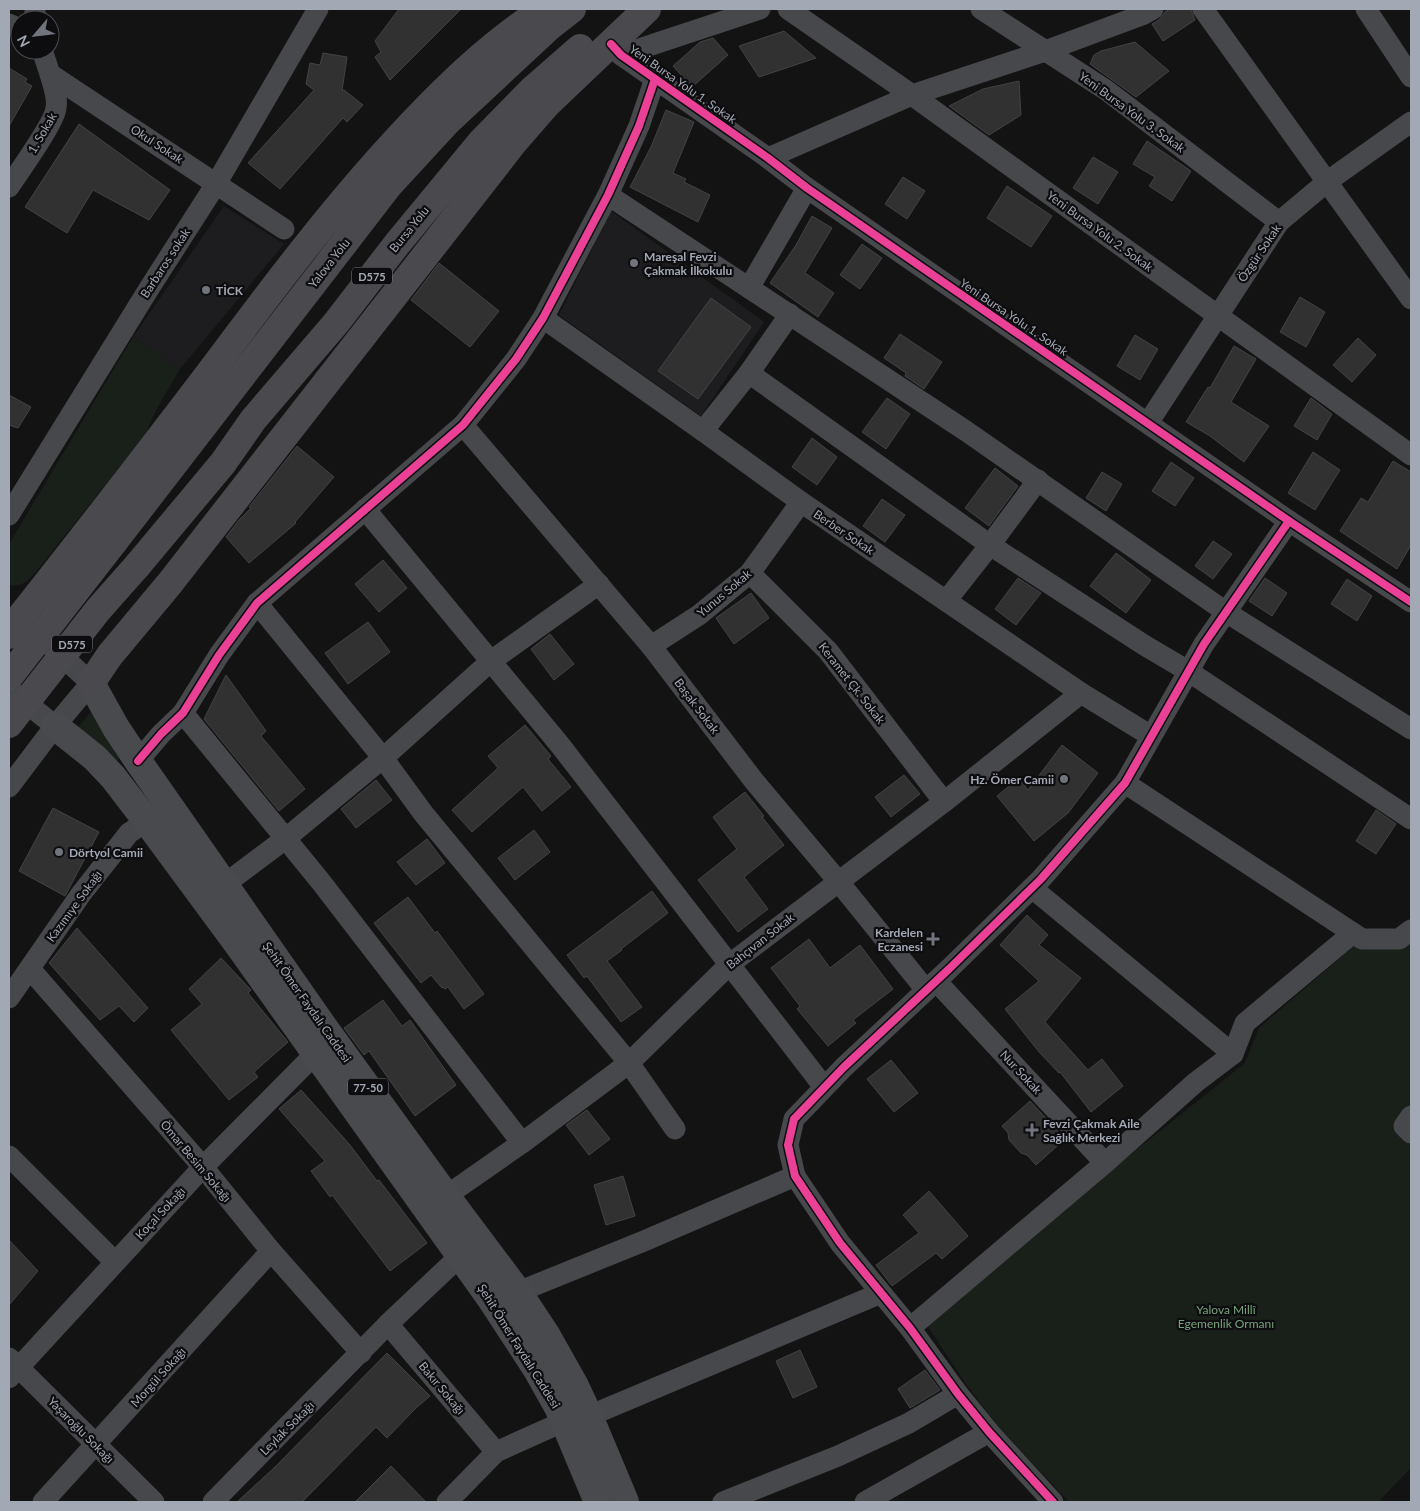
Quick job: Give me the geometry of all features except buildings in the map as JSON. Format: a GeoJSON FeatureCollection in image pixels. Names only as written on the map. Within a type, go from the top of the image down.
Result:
{"type":"FeatureCollection","features":[{"type":"Feature","properties":{"kind":"highway"},"geometry":{"type":"LineString","coordinates":[[12,623],[132,476],[284,274],[358,181],[414,121],[487,50],[544,9]]}},
{"type":"Feature","properties":{"kind":"highway","name":"Yalova Yolu"},"geometry":{"type":"LineString","coordinates":[[9,677],[390,185],[447,122],[548,27],[572,9]]}},
{"type":"Feature","properties":{"kind":"highway","name":"Bursa Yolu"},"geometry":{"type":"LineString","coordinates":[[9,724],[98,610],[223,463],[253,420],[336,323],[396,244],[482,141],[532,90],[630,9]]}},
{"type":"Feature","properties":{"kind":"highway"},"geometry":{"type":"LineString","coordinates":[[91,683],[110,655],[170,583],[514,142],[547,104],[616,49],[647,9]]}},
{"type":"Feature","properties":{"kind":"main road","name":"Şehit Ömer Faydalı Caddesi"},"geometry":{"type":"LineString","coordinates":[[91,683],[116,728],[138,761],[323,1026],[518,1292],[547,1336],[574,1384],[578,1422],[598,1502]]}},
{"type":"Feature","properties":{"kind":"main road","name":"Şehit Ömer Faydalı Caddesi"},"geometry":{"type":"LineString","coordinates":[[55,726],[95,758],[113,777],[149,824],[461,1255],[536,1368],[578,1422],[625,1502]]}},
{"type":"Feature","properties":{"kind":"street","name":"Barbaros sokak"},"geometry":{"type":"LineString","coordinates":[[9,515],[216,184],[318,9]]}},
{"type":"Feature","properties":{"kind":"street"},"geometry":{"type":"LineString","coordinates":[[616,49],[760,9]]}},
{"type":"Feature","properties":{"kind":"street","name":"Yeni Bursa Yolu 2. Sokak"},"geometry":{"type":"LineString","coordinates":[[788,9],[912,95],[1411,455]]}},
{"type":"Feature","properties":{"kind":"street","name":"Yeni Bursa Yolu 3. Sokak"},"geometry":{"type":"LineString","coordinates":[[981,9],[1106,90],[1278,222]]}},
{"type":"Feature","properties":{"kind":"street"},"geometry":{"type":"LineString","coordinates":[[768,158],[912,95],[1045,51],[1142,15],[1153,9]]}},
{"type":"Feature","properties":{"kind":"street"},"geometry":{"type":"LineString","coordinates":[[1203,9],[1411,299]]}},
{"type":"Feature","properties":{"kind":"street"},"geometry":{"type":"LineString","coordinates":[[1366,9],[1411,77]]}},
{"type":"Feature","properties":{"kind":"street","name":"Yeni Bursa Yolu 1. Sokak"},"geometry":{"type":"LineString","coordinates":[[616,49],[807,188],[1289,521],[1411,602]]}},
{"type":"Feature","properties":{"kind":"street"},"geometry":{"type":"LineString","coordinates":[[45,60],[50,74]]}},
{"type":"Feature","properties":{"kind":"street","name":"Okul Sokak"},"geometry":{"type":"LineString","coordinates":[[50,74],[284,229]]}},
{"type":"Feature","properties":{"kind":"street","name":"1. Sokak"},"geometry":{"type":"LineString","coordinates":[[9,187],[51,122],[56,110],[56,98],[50,74]]}},
{"type":"Feature","properties":{"kind":"street"},"geometry":{"type":"LineString","coordinates":[[138,761],[161,734],[183,713],[219,655],[258,603],[463,425],[516,359],[543,318],[608,195],[639,126],[655,79]]}},
{"type":"Feature","properties":{"kind":"street","name":"Özgür Sokak"},"geometry":{"type":"LineString","coordinates":[[1148,423],[1278,222],[1328,181],[1411,122]]}},
{"type":"Feature","properties":{"kind":"street"},"geometry":{"type":"LineString","coordinates":[[749,288],[807,188]]}},
{"type":"Feature","properties":{"kind":"street"},"geometry":{"type":"LineString","coordinates":[[608,195],[966,430],[1226,612],[1411,729]]}},
{"type":"Feature","properties":{"kind":"street"},"geometry":{"type":"LineString","coordinates":[[703,431],[749,374],[790,314]]}},
{"type":"Feature","properties":{"kind":"street","name":"Berber Sokak"},"geometry":{"type":"LineString","coordinates":[[543,318],[801,502],[1081,693],[1151,736]]}},
{"type":"Feature","properties":{"kind":"street"},"geometry":{"type":"LineString","coordinates":[[749,374],[990,546],[1144,645],[1188,671],[1411,818]]}},
{"type":"Feature","properties":{"kind":"street","name":"Başak Sokak"},"geometry":{"type":"LineString","coordinates":[[463,425],[651,646],[754,781],[838,881],[931,985]]}},
{"type":"Feature","properties":{"kind":"street"},"geometry":{"type":"LineString","coordinates":[[946,601],[990,546],[1038,480]]}},
{"type":"Feature","properties":{"kind":"street","name":"Yunus Sokak"},"geometry":{"type":"LineString","coordinates":[[651,646],[699,615],[750,572],[801,502]]}},
{"type":"Feature","properties":{"kind":"street"},"geometry":{"type":"LineString","coordinates":[[365,509],[560,745],[824,1087]]}},
{"type":"Feature","properties":{"kind":"street"},"geometry":{"type":"LineString","coordinates":[[1053,1502],[989,1432],[958,1394],[910,1328],[840,1243],[794,1176],[788,1145],[794,1119],[844,1067],[1032,888],[1125,783],[1204,644],[1289,521]]}},
{"type":"Feature","properties":{"kind":"street","name":"Keramet Çk. Sokak"},"geometry":{"type":"LineString","coordinates":[[750,572],[828,651],[944,802]]}},
{"type":"Feature","properties":{"kind":"street"},"geometry":{"type":"LineString","coordinates":[[225,884],[285,839],[382,758],[491,661],[599,584]]}},
{"type":"Feature","properties":{"kind":"street"},"geometry":{"type":"LineString","coordinates":[[258,603],[382,758],[423,813],[629,1062],[675,1129]]}},
{"type":"Feature","properties":{"kind":"street"},"geometry":{"type":"LineString","coordinates":[[9,787],[55,726],[91,683],[48,643],[12,623]]}},
{"type":"Feature","properties":{"kind":"street"},"geometry":{"type":"LineString","coordinates":[[9,689],[55,726]]}},
{"type":"Feature","properties":{"kind":"street","name":"Bahçıvan Sokak"},"geometry":{"type":"LineString","coordinates":[[446,1196],[522,1143],[629,1062],[730,964],[944,802],[1081,693]]}},
{"type":"Feature","properties":{"kind":"street"},"geometry":{"type":"LineString","coordinates":[[183,713],[321,882],[522,1143]]}},
{"type":"Feature","properties":{"kind":"street"},"geometry":{"type":"LineString","coordinates":[[1125,783],[1362,939],[1399,939],[1411,930]]}},
{"type":"Feature","properties":{"kind":"street","name":"Kazımıye Sokağı"},"geometry":{"type":"LineString","coordinates":[[9,998],[81,894],[129,833],[138,827],[149,824]]}},
{"type":"Feature","properties":{"kind":"street"},"geometry":{"type":"LineString","coordinates":[[1032,888],[1233,1054]]}},
{"type":"Feature","properties":{"kind":"street"},"geometry":{"type":"LineString","coordinates":[[910,1328],[1105,1163],[1196,1082],[1233,1054],[1245,1023],[1353,933]]}},
{"type":"Feature","properties":{"kind":"street","name":"Ömar Besim Sokağı"},"geometry":{"type":"LineString","coordinates":[[30,969],[203,1167],[271,1251],[362,1353]]}},
{"type":"Feature","properties":{"kind":"street","name":"Nur Sokak"},"geometry":{"type":"LineString","coordinates":[[931,985],[1105,1163]]}},
{"type":"Feature","properties":{"kind":"street","name":"Koçal Sokağı"},"geometry":{"type":"LineString","coordinates":[[12,1368],[115,1262],[203,1167],[316,1053]]}},
{"type":"Feature","properties":{"kind":"street"},"geometry":{"type":"LineString","coordinates":[[1411,1116],[1404,1126],[1411,1133]]}},
{"type":"Feature","properties":{"kind":"street"},"geometry":{"type":"LineString","coordinates":[[9,1156],[115,1262]]}},
{"type":"Feature","properties":{"kind":"street"},"geometry":{"type":"LineString","coordinates":[[518,1292],[644,1241],[794,1176]]}},
{"type":"Feature","properties":{"kind":"street","name":"Morgül Sokağı"},"geometry":{"type":"LineString","coordinates":[[43,1502],[271,1251]]}},
{"type":"Feature","properties":{"kind":"street","name":"Leylak Sokağı"},"geometry":{"type":"LineString","coordinates":[[213,1502],[362,1353],[388,1324],[461,1255]]}},
{"type":"Feature","properties":{"kind":"street"},"geometry":{"type":"LineString","coordinates":[[448,1502],[496,1452],[556,1425],[578,1422],[881,1293]]}},
{"type":"Feature","properties":{"kind":"street","name":"Bakır Sokağı"},"geometry":{"type":"LineString","coordinates":[[388,1324],[496,1452]]}},
{"type":"Feature","properties":{"kind":"street","name":"Yaşaroğlu Sokağı"},"geometry":{"type":"LineString","coordinates":[[12,1368],[96,1445],[154,1502]]}},
{"type":"Feature","properties":{"kind":"street"},"geometry":{"type":"LineString","coordinates":[[723,1502],[838,1456],[909,1424],[958,1394]]}},
{"type":"Feature","properties":{"kind":"street"},"geometry":{"type":"LineString","coordinates":[[865,1502],[989,1432]]}},
{"type":"Feature","properties":{"kind":"shaded area","name":"TİCK"},"geometry":{"type":"Polygon","coordinates":[[[224,206],[284,244],[180,369],[133,337],[224,206]]]}},
{"type":"Feature","properties":{"kind":"shaded area","name":"Mareşal Fevzi Çakmak İlkokulu"},"geometry":{"type":"Polygon","coordinates":[[[611,211],[764,322],[701,416],[559,315],[611,211]]]}},
{"type":"Feature","properties":{"kind":"green space"},"geometry":{"type":"Polygon","coordinates":[[[133,337],[180,369],[156,410],[145,435],[32,576],[22,584],[9,585],[9,544],[133,337]]]}},
{"type":"Feature","properties":{"kind":"green space"},"geometry":{"type":"Polygon","coordinates":[[[95,707],[119,759],[116,762],[75,731],[95,707]]]}},
{"type":"Feature","properties":{"kind":"green space","name":"Yalova Millî Egemenlik Ormanı"},"geometry":{"type":"Polygon","coordinates":[[[1411,930],[1411,1468],[1378,1502],[1069,1502],[999,1427],[965,1383],[927,1325],[1105,1175],[1245,1063],[1259,1028],[1362,939],[1411,930]]]}},
{"type":"Feature","properties":{"kind":"cycle path"},"geometry":{"type":"LineString","coordinates":[[611,44],[621,55],[768,158],[807,188],[1289,521],[1411,602]]}},
{"type":"Feature","properties":{"kind":"cycle path"},"geometry":{"type":"LineString","coordinates":[[138,761],[161,734],[183,713],[219,655],[257,603],[463,425],[516,359],[543,318],[608,195],[639,126],[655,79]]}},
{"type":"Feature","properties":{"kind":"cycle path"},"geometry":{"type":"LineString","coordinates":[[1053,1502],[989,1432],[958,1394],[910,1328],[840,1243],[795,1176],[788,1145],[794,1119],[844,1067],[949,969],[1041,879],[1125,783],[1204,644],[1289,521]]}},
{"type":"Feature","properties":{"kind":"place","name":"Mareşal Fevzi Çakmak İlkokulu"},"geometry":{"type":"Point","coordinates":[634,263]}},
{"type":"Feature","properties":{"kind":"place","name":"TİCK"},"geometry":{"type":"Point","coordinates":[206,290]}},
{"type":"Feature","properties":{"kind":"place","name":"Hz. Ömer Camii"},"geometry":{"type":"Point","coordinates":[1064,779]}},
{"type":"Feature","properties":{"kind":"place","name":"Dörtyol Camii"},"geometry":{"type":"Point","coordinates":[59,852]}},
{"type":"Feature","properties":{"kind":"place","name":"Kardelen Eczanesi"},"geometry":{"type":"Point","coordinates":[933,939]}},
{"type":"Feature","properties":{"kind":"place","name":"Fevzi Çakmak Aile Sağlık Merkezi"},"geometry":{"type":"Point","coordinates":[1032,1130]}}]}
